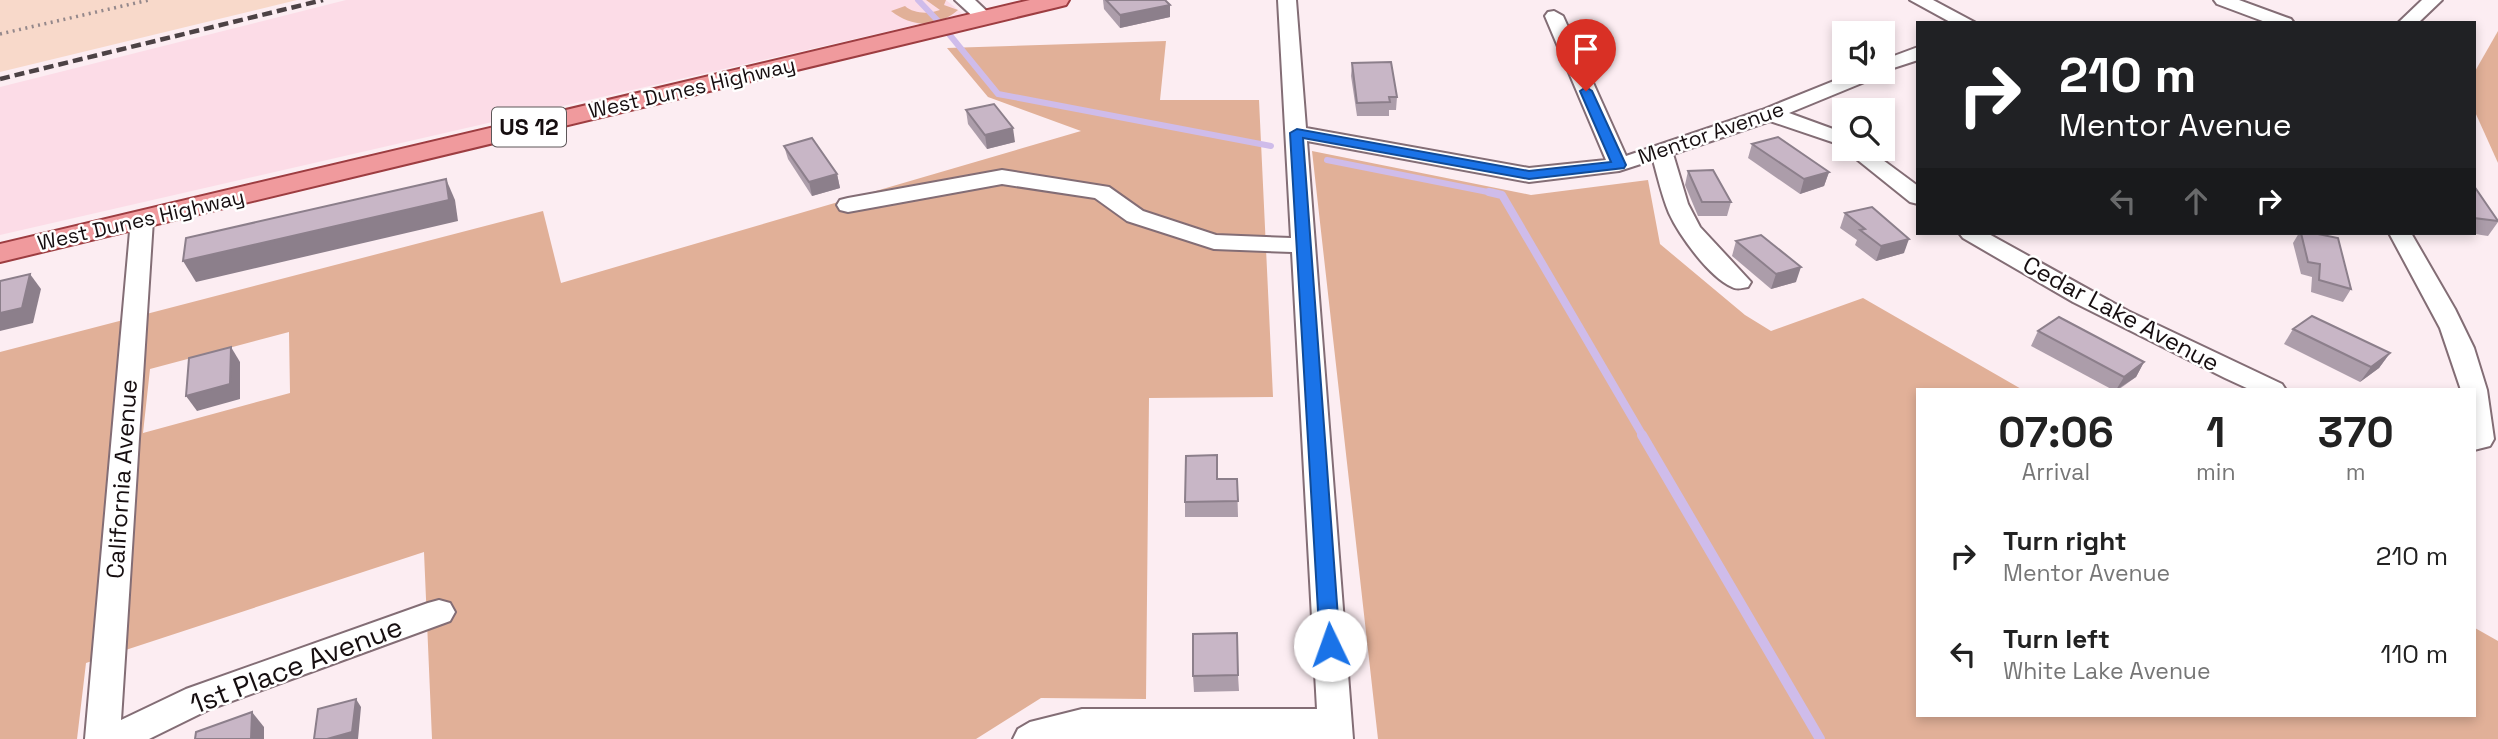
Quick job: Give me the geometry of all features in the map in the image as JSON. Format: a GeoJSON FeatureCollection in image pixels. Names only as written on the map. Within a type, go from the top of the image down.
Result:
{"type":"FeatureCollection","features":[{"type":"Feature","properties":{"kind":"main road","name":"West Dunes Highway"},"geometry":{"type":"LineString","coordinates":[[0,253],[1058,0]]}},
{"type":"Feature","properties":{"kind":"street"},"geometry":{"type":"LineString","coordinates":[[964,0],[985,18]]}},
{"type":"Feature","properties":{"kind":"street"},"geometry":{"type":"LineString","coordinates":[[1030,739],[1042,732],[1082,724],[1336,732],[1287,0]]}},
{"type":"Feature","properties":{"kind":"street"},"geometry":{"type":"LineString","coordinates":[[1919,0],[1963,21]]}},
{"type":"Feature","properties":{"kind":"street"},"geometry":{"type":"LineString","coordinates":[[2223,0],[2280,21]]}},
{"type":"Feature","properties":{"kind":"street"},"geometry":{"type":"LineString","coordinates":[[2409,21],[2433,0]]}},
{"type":"Feature","properties":{"kind":"street"},"geometry":{"type":"LineString","coordinates":[[1554,16],[1619,165]]}},
{"type":"Feature","properties":{"kind":"street"},"geometry":{"type":"LineString","coordinates":[[1895,62],[1916,54]]}},
{"type":"Feature","properties":{"kind":"street","name":"Mentor Avenue"},"geometry":{"type":"LineString","coordinates":[[1297,133],[1529,175],[1619,165],[1769,114],[1843,84]]}},
{"type":"Feature","properties":{"kind":"street"},"geometry":{"type":"LineString","coordinates":[[1769,114],[1832,135]]}},
{"type":"Feature","properties":{"kind":"street"},"geometry":{"type":"LineString","coordinates":[[1661,151],[1677,204],[1688,228],[1704,250],[1739,282]]}},
{"type":"Feature","properties":{"kind":"street"},"geometry":{"type":"LineString","coordinates":[[1871,161],[1916,195]]}},
{"type":"Feature","properties":{"kind":"street"},"geometry":{"type":"LineString","coordinates":[[848,205],[1002,177],[1101,192],[1135,216],[1214,242],[1304,246]]}},
{"type":"Feature","properties":{"kind":"street","name":"California Avenue"},"geometry":{"type":"LineString","coordinates":[[102,739],[142,220]]}},
{"type":"Feature","properties":{"kind":"street","name":"Cedar Lake Avenue"},"geometry":{"type":"LineString","coordinates":[[1974,235],[2076,293],[2172,343],[2269,388]]}},
{"type":"Feature","properties":{"kind":"street"},"geometry":{"type":"LineString","coordinates":[[2401,235],[2456,337],[2473,388]]}},
{"type":"Feature","properties":{"kind":"street"},"geometry":{"type":"LineString","coordinates":[[2476,407],[2480,439],[2476,440]]}},
{"type":"Feature","properties":{"kind":"street","name":"1st Place Avenue"},"geometry":{"type":"LineString","coordinates":[[116,739],[198,699],[439,611]]}},
{"type":"Feature","properties":{"kind":"path"},"geometry":{"type":"LineString","coordinates":[[0,34],[149,0]]}},
{"type":"Feature","properties":{"kind":"shaded area"},"geometry":{"type":"Polygon","coordinates":[[[0,0],[297,0],[0,72],[0,0]]]}},
{"type":"Feature","properties":{"kind":"shaded area"},"geometry":{"type":"Polygon","coordinates":[[[346,0],[946,0],[963,14],[0,235],[0,87],[346,0]]]}},
{"type":"Feature","properties":{"kind":"shaded area"},"geometry":{"type":"Polygon","coordinates":[[[926,0],[946,0],[944,5],[958,10],[942,20],[925,24],[908,21],[891,11],[905,6],[913,11],[940,10],[926,0]]]}},
{"type":"Feature","properties":{"kind":"shaded area"},"geometry":{"type":"Polygon","coordinates":[[[2498,31],[2498,163],[2476,114],[2476,70],[2498,31]]]}},
{"type":"Feature","properties":{"kind":"shaded area"},"geometry":{"type":"Polygon","coordinates":[[[1166,41],[1160,100],[1259,100],[1273,397],[1149,398],[1146,699],[1041,698],[976,739],[432,739],[424,552],[86,663],[77,739],[0,739],[0,352],[543,211],[561,283],[1081,131],[988,97],[947,48],[1166,41]],[[289,332],[150,369],[143,433],[290,393],[289,332]]]}},
{"type":"Feature","properties":{"kind":"shaded area"},"geometry":{"type":"Polygon","coordinates":[[[1312,151],[1531,195],[1648,180],[1660,244],[1745,315],[1771,331],[1863,298],[2020,388],[1916,388],[1916,717],[2476,717],[2476,629],[2498,641],[2498,739],[1378,739],[1312,151]]]}},
{"type":"Feature","properties":{"kind":"building"},"geometry":{"type":"Polygon","coordinates":[[[1106,0],[1165,0],[1170,5],[1120,15],[1106,0]]]}},
{"type":"Feature","properties":{"kind":"building"},"geometry":{"type":"Polygon","coordinates":[[[1391,62],[1397,97],[1389,97],[1390,102],[1357,103],[1352,63],[1391,62]]]}},
{"type":"Feature","properties":{"kind":"building"},"geometry":{"type":"Polygon","coordinates":[[[994,104],[1013,128],[985,135],[966,110],[994,104]]]}},
{"type":"Feature","properties":{"kind":"building"},"geometry":{"type":"Polygon","coordinates":[[[1778,137],[1829,172],[1804,179],[1752,144],[1778,137]]]}},
{"type":"Feature","properties":{"kind":"building"},"geometry":{"type":"Polygon","coordinates":[[[812,138],[837,174],[809,182],[784,146],[812,138]]]}},
{"type":"Feature","properties":{"kind":"building"},"geometry":{"type":"Polygon","coordinates":[[[1713,170],[1731,202],[1702,202],[1688,171],[1713,170]]]}},
{"type":"Feature","properties":{"kind":"building"},"geometry":{"type":"Polygon","coordinates":[[[446,179],[449,200],[183,261],[186,238],[446,179]]]}},
{"type":"Feature","properties":{"kind":"building"},"geometry":{"type":"Polygon","coordinates":[[[2476,189],[2498,221],[2476,218],[2476,189]]]}},
{"type":"Feature","properties":{"kind":"building"},"geometry":{"type":"Polygon","coordinates":[[[1872,207],[1909,239],[1881,246],[1860,230],[1865,229],[1845,213],[1872,207]]]}},
{"type":"Feature","properties":{"kind":"building"},"geometry":{"type":"Polygon","coordinates":[[[1761,235],[1801,267],[1776,274],[1736,241],[1761,235]]]}},
{"type":"Feature","properties":{"kind":"building"},"geometry":{"type":"Polygon","coordinates":[[[2301,235],[2338,238],[2351,289],[2319,280],[2320,264],[2308,262],[2301,235]]]}},
{"type":"Feature","properties":{"kind":"building"},"geometry":{"type":"Polygon","coordinates":[[[30,274],[22,308],[0,313],[0,281],[30,274]]]}},
{"type":"Feature","properties":{"kind":"building"},"geometry":{"type":"Polygon","coordinates":[[[2312,316],[2390,353],[2371,367],[2293,329],[2312,316]]]}},
{"type":"Feature","properties":{"kind":"building"},"geometry":{"type":"Polygon","coordinates":[[[2059,317],[2144,362],[2124,377],[2038,331],[2059,317]]]}},
{"type":"Feature","properties":{"kind":"building"},"geometry":{"type":"Polygon","coordinates":[[[231,347],[230,384],[186,396],[189,358],[231,347]]]}},
{"type":"Feature","properties":{"kind":"building"},"geometry":{"type":"Polygon","coordinates":[[[1217,455],[1217,479],[1237,479],[1238,501],[1185,502],[1186,456],[1217,455]]]}},
{"type":"Feature","properties":{"kind":"building"},"geometry":{"type":"Polygon","coordinates":[[[1237,633],[1238,675],[1193,676],[1193,634],[1237,633]]]}},
{"type":"Feature","properties":{"kind":"building"},"geometry":{"type":"Polygon","coordinates":[[[356,699],[352,732],[327,739],[314,739],[318,709],[356,699]]]}},
{"type":"Feature","properties":{"kind":"building"},"geometry":{"type":"Polygon","coordinates":[[[252,712],[251,739],[195,739],[196,732],[252,712]]]}},
{"type":"Feature","properties":{"kind":"waterway"},"geometry":{"type":"LineString","coordinates":[[918,0],[939,22]]}},
{"type":"Feature","properties":{"kind":"waterway"},"geometry":{"type":"LineString","coordinates":[[949,34],[998,94],[1271,146]]}},
{"type":"Feature","properties":{"kind":"waterway"},"geometry":{"type":"LineString","coordinates":[[1327,160],[1496,194]]}},
{"type":"Feature","properties":{"kind":"waterway"},"geometry":{"type":"LineString","coordinates":[[1489,192],[1496,194]]}},
{"type":"Feature","properties":{"kind":"waterway"},"geometry":{"type":"LineString","coordinates":[[1496,194],[1502,195],[1643,436]]}},
{"type":"Feature","properties":{"kind":"waterway"},"geometry":{"type":"LineString","coordinates":[[1642,435],[1820,739]]}},
{"type":"Feature","properties":{"kind":"railway"},"geometry":{"type":"LineString","coordinates":[[0,79],[323,0]]}},
{"type":"Feature","properties":{"kind":"route"},"geometry":{"type":"LineString","coordinates":[[1330,645],[1297,133],[1529,175],[1619,165],[1586,91]]}}]}
